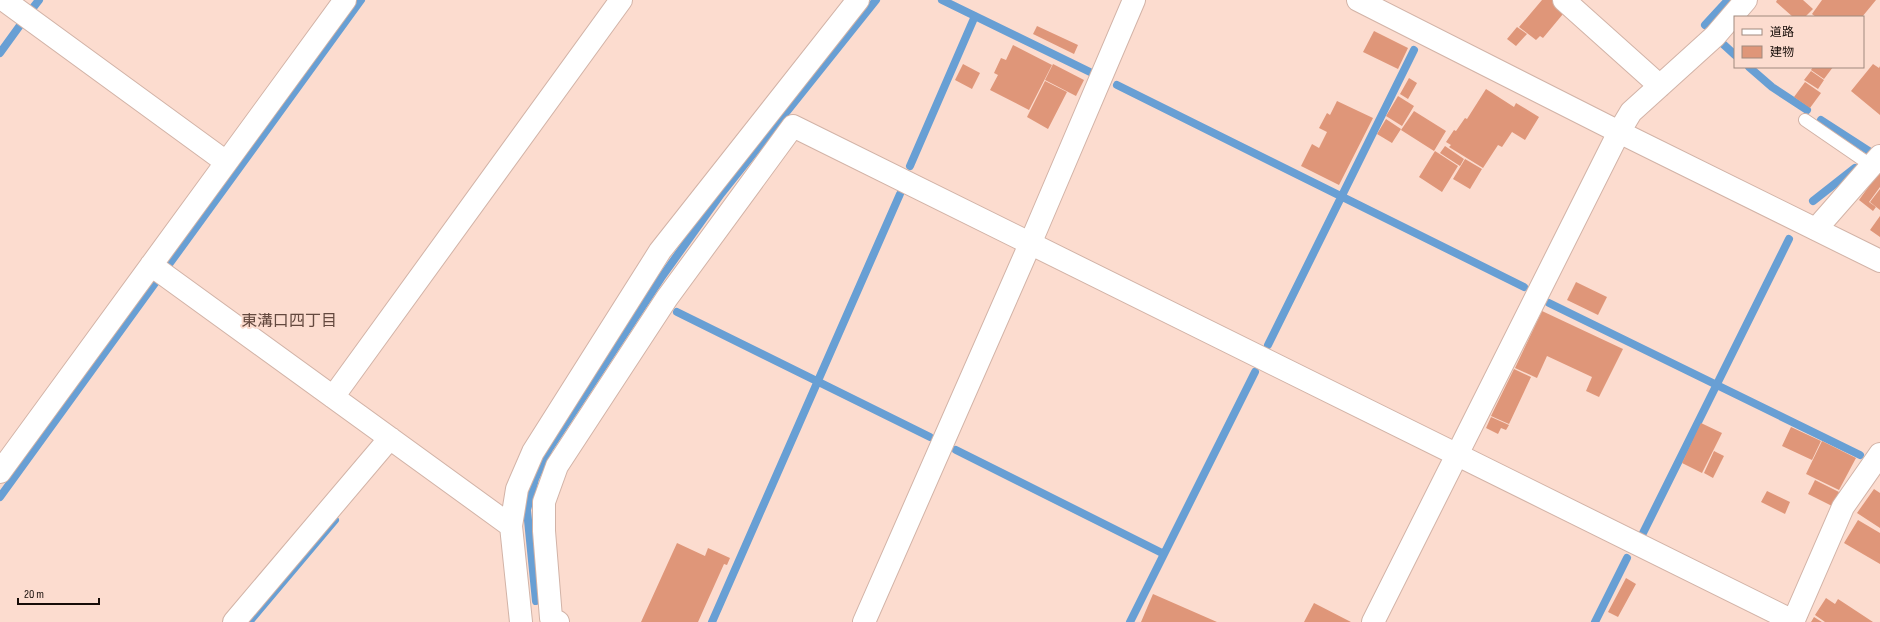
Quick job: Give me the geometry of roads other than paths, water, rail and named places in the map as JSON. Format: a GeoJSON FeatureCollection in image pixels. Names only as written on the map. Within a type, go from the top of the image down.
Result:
{"type":"FeatureCollection","features":[{"type":"Feature","properties":{"kind":"street"},"geometry":{"type":"LineString","coordinates":[[4,0],[226,162]]}},
{"type":"Feature","properties":{"kind":"street"},"geometry":{"type":"LineString","coordinates":[[0,472],[345,0]]}},
{"type":"Feature","properties":{"kind":"street"},"geometry":{"type":"LineString","coordinates":[[333,397],[621,0]]}},
{"type":"Feature","properties":{"kind":"street"},"geometry":{"type":"LineString","coordinates":[[521,622],[510,526],[517,489],[532,452],[660,251],[858,0]]}},
{"type":"Feature","properties":{"kind":"street"},"geometry":{"type":"LineString","coordinates":[[864,622],[1030,244],[1134,0]]}},
{"type":"Feature","properties":{"kind":"street"},"geometry":{"type":"LineString","coordinates":[[1358,0],[1619,132],[1880,261]]}},
{"type":"Feature","properties":{"kind":"street"},"geometry":{"type":"LineString","coordinates":[[1564,0],[1660,86]]}},
{"type":"Feature","properties":{"kind":"street"},"geometry":{"type":"LineString","coordinates":[[1373,622],[1619,132],[1631,112],[1715,36],[1746,0]]}},
{"type":"Feature","properties":{"kind":"street"},"geometry":{"type":"LineString","coordinates":[[558,622],[551,618],[544,531],[544,502],[557,466],[667,298],[793,126],[1793,622],[1843,506],[1880,454]]}},
{"type":"Feature","properties":{"kind":"street"},"geometry":{"type":"LineString","coordinates":[[1816,230],[1876,161]]}},
{"type":"Feature","properties":{"kind":"street"},"geometry":{"type":"LineString","coordinates":[[152,264],[510,526]]}},
{"type":"Feature","properties":{"kind":"street"},"geometry":{"type":"LineString","coordinates":[[234,622],[390,438]]}},
{"type":"Feature","properties":{"kind":"lane"},"geometry":{"type":"LineString","coordinates":[[1805,120],[1876,161]]}},
{"type":"Feature","properties":{"kind":"waterway"},"geometry":{"type":"LineString","coordinates":[[32,9],[39,0]]}},
{"type":"Feature","properties":{"kind":"waterway"},"geometry":{"type":"LineString","coordinates":[[170,263],[361,0]]}},
{"type":"Feature","properties":{"kind":"waterway"},"geometry":{"type":"LineString","coordinates":[[536,601],[527,510],[535,479],[549,449],[661,278],[721,194],[876,0]]}},
{"type":"Feature","properties":{"kind":"waterway"},"geometry":{"type":"LineString","coordinates":[[942,0],[1090,72]]}},
{"type":"Feature","properties":{"kind":"waterway"},"geometry":{"type":"LineString","coordinates":[[1705,25],[1728,0]]}},
{"type":"Feature","properties":{"kind":"waterway"},"geometry":{"type":"LineString","coordinates":[[910,166],[975,16]]}},
{"type":"Feature","properties":{"kind":"waterway"},"geometry":{"type":"LineString","coordinates":[[0,53],[21,24]]}},
{"type":"Feature","properties":{"kind":"waterway"},"geometry":{"type":"LineString","coordinates":[[1723,44],[1734,54]]}},
{"type":"Feature","properties":{"kind":"waterway"},"geometry":{"type":"LineString","coordinates":[[1268,345],[1414,50]]}},
{"type":"Feature","properties":{"kind":"waterway"},"geometry":{"type":"LineString","coordinates":[[1750,68],[1772,87],[1807,110]]}},
{"type":"Feature","properties":{"kind":"waterway"},"geometry":{"type":"LineString","coordinates":[[1117,85],[1524,287]]}},
{"type":"Feature","properties":{"kind":"waterway"},"geometry":{"type":"LineString","coordinates":[[1821,120],[1869,151]]}},
{"type":"Feature","properties":{"kind":"waterway"},"geometry":{"type":"LineString","coordinates":[[1813,201],[1855,168]]}},
{"type":"Feature","properties":{"kind":"waterway"},"geometry":{"type":"LineString","coordinates":[[712,622],[900,194]]}},
{"type":"Feature","properties":{"kind":"waterway"},"geometry":{"type":"LineString","coordinates":[[1643,533],[1789,239]]}},
{"type":"Feature","properties":{"kind":"waterway"},"geometry":{"type":"LineString","coordinates":[[0,497],[158,279],[163,283]]}},
{"type":"Feature","properties":{"kind":"waterway"},"geometry":{"type":"LineString","coordinates":[[1549,303],[1860,455]]}},
{"type":"Feature","properties":{"kind":"waterway"},"geometry":{"type":"LineString","coordinates":[[677,312],[930,437]]}},
{"type":"Feature","properties":{"kind":"waterway"},"geometry":{"type":"LineString","coordinates":[[1130,622],[1255,372]]}},
{"type":"Feature","properties":{"kind":"waterway"},"geometry":{"type":"LineString","coordinates":[[956,450],[1164,554]]}},
{"type":"Feature","properties":{"kind":"waterway"},"geometry":{"type":"LineString","coordinates":[[249,622],[335,520]]}},
{"type":"Feature","properties":{"kind":"waterway"},"geometry":{"type":"LineString","coordinates":[[1595,622],[1627,558]]}},
{"type":"Feature","properties":{"kind":"district","name":"東溝口四丁目"},"geometry":{"type":"Point","coordinates":[289,320]}}]}
